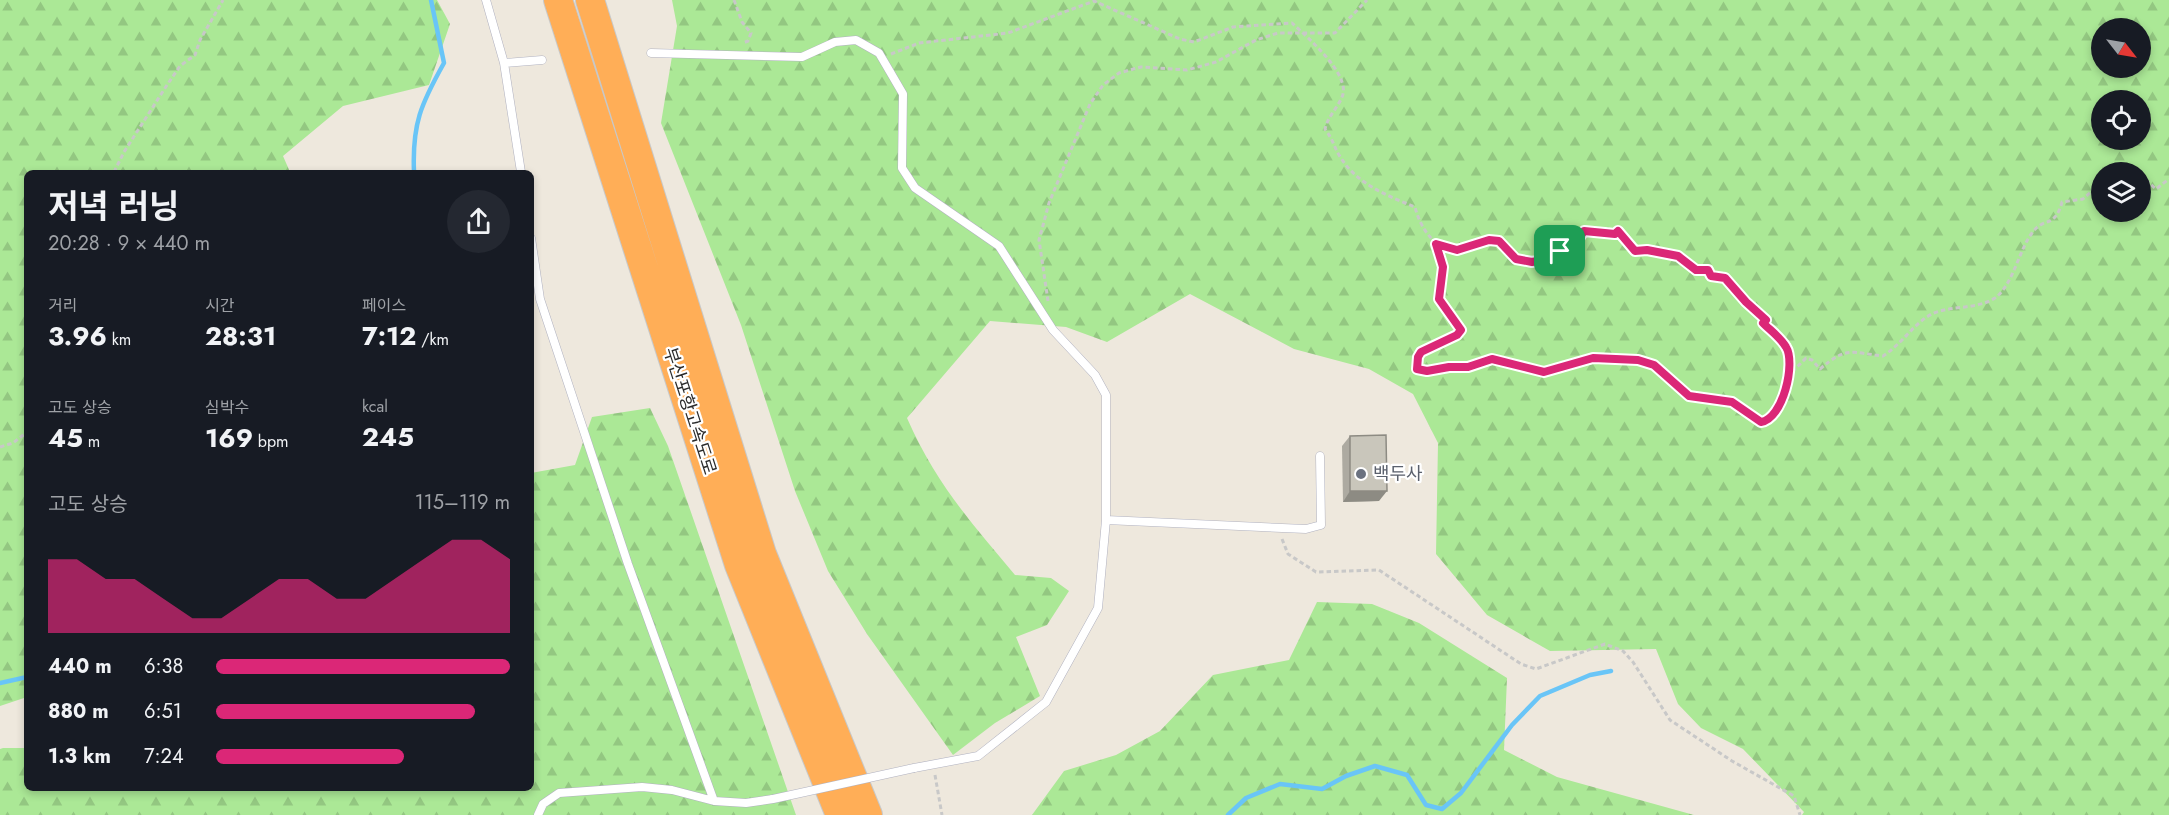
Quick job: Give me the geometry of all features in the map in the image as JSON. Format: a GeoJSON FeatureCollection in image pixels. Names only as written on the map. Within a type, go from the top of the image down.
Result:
{"type":"FeatureCollection","features":[{"type":"Feature","properties":{"kind":"highway","name":"부산포항고속도로"},"geometry":{"type":"LineString","coordinates":[[558,0],[739,565],[840,815]]}},
{"type":"Feature","properties":{"kind":"highway","name":"부산포항고속도로"},"geometry":{"type":"LineString","coordinates":[[590,0],[762,554],[868,815]]}},
{"type":"Feature","properties":{"kind":"lane"},"geometry":{"type":"LineString","coordinates":[[486,0],[504,63],[521,170]]}},
{"type":"Feature","properties":{"kind":"lane"},"geometry":{"type":"LineString","coordinates":[[538,815],[543,804],[559,793],[642,787],[672,790],[714,801],[746,803],[978,756],[1046,702],[1098,608],[1106,520],[1106,395],[1095,375],[1053,330],[999,246],[915,188],[902,168],[903,94],[879,53],[856,40],[835,42],[802,57],[651,53]]}},
{"type":"Feature","properties":{"kind":"lane"},"geometry":{"type":"LineString","coordinates":[[504,63],[542,60]]}},
{"type":"Feature","properties":{"kind":"lane"},"geometry":{"type":"LineString","coordinates":[[534,255],[544,310],[628,564],[714,801]]}},
{"type":"Feature","properties":{"kind":"lane"},"geometry":{"type":"LineString","coordinates":[[1106,520],[1306,529],[1321,525],[1320,456]]}},
{"type":"Feature","properties":{"kind":"path"},"geometry":{"type":"LineString","coordinates":[[115,170],[124,152],[180,66],[195,55],[200,40],[223,0]]}},
{"type":"Feature","properties":{"kind":"path"},"geometry":{"type":"LineString","coordinates":[[734,0],[742,22],[751,33],[748,41],[737,46]]}},
{"type":"Feature","properties":{"kind":"path"},"geometry":{"type":"LineString","coordinates":[[1053,330],[1039,240],[1050,203],[1085,115],[1103,85],[1119,73],[1141,67],[1187,70],[1216,62],[1256,40],[1278,33],[1335,33],[1367,0]]}},
{"type":"Feature","properties":{"kind":"path"},"geometry":{"type":"LineString","coordinates":[[882,58],[919,42],[1008,33],[1094,1],[1180,39],[1194,42],[1233,27],[1292,23],[1342,77],[1343,95],[1327,118],[1325,129],[1335,142],[1340,158],[1373,190],[1415,207],[1418,220],[1436,244],[1443,267],[1439,299],[1461,330],[1457,335],[1421,352],[1416,362],[1420,371],[1468,367],[1492,359],[1544,372],[1593,358],[1638,360],[1654,365],[1689,396],[1732,402],[1761,422],[1767,421],[1777,410],[1790,374],[1806,358],[1812,360],[1820,369],[1848,352],[1861,351],[1883,356],[1899,346],[1921,321],[1934,313],[1977,305],[1995,297],[2004,288],[2032,233],[2055,219],[2062,202],[2083,199],[2091,192]]}},
{"type":"Feature","properties":{"kind":"path"},"geometry":{"type":"LineString","coordinates":[[2151,185],[2156,189],[2169,179]]}},
{"type":"Feature","properties":{"kind":"path"},"geometry":{"type":"LineString","coordinates":[[1436,244],[1457,250],[1489,240],[1499,241],[1516,259],[1532,262],[1548,259],[1560,251],[1570,252],[1584,231],[1615,234],[1618,231],[1635,251],[1647,250],[1678,256],[1696,270],[1708,270],[1711,276],[1725,278],[1746,302],[1762,315],[1766,320],[1763,323],[1787,347],[1790,374]]}},
{"type":"Feature","properties":{"kind":"path"},"geometry":{"type":"LineString","coordinates":[[0,447],[13,443],[24,434]]}},
{"type":"Feature","properties":{"kind":"path"},"geometry":{"type":"LineString","coordinates":[[1277,526],[1288,554],[1316,572],[1379,570],[1521,664],[1536,669],[1605,644],[1623,651],[1633,662],[1670,720],[1732,761],[1794,796],[1800,815]]}},
{"type":"Feature","properties":{"kind":"path"},"geometry":{"type":"LineString","coordinates":[[933,764],[942,815]]}},
{"type":"Feature","properties":{"kind":"green space"},"geometry":{"type":"Polygon","coordinates":[[[0,0],[437,0],[450,24],[429,85],[343,106],[283,156],[289,170],[24,170],[24,698],[0,706],[0,0]]]}},
{"type":"Feature","properties":{"kind":"green space"},"geometry":{"type":"Polygon","coordinates":[[[672,0],[2169,0],[2169,815],[1802,815],[1804,812],[1743,749],[1701,728],[1678,704],[1656,649],[1550,651],[1487,615],[1436,554],[1438,443],[1413,394],[1369,369],[1294,349],[1190,294],[1107,342],[1066,327],[990,321],[907,418],[930,463],[955,501],[1015,575],[1051,578],[1069,591],[1047,625],[1016,637],[1040,696],[995,723],[953,755],[867,634],[828,571],[795,491],[741,325],[661,123],[677,26],[672,0]]]}},
{"type":"Feature","properties":{"kind":"green space"},"geometry":{"type":"Polygon","coordinates":[[[650,408],[668,446],[796,815],[0,815],[0,749],[3,748],[24,748],[24,791],[534,791],[534,472],[575,465],[592,417],[650,408]]]}},
{"type":"Feature","properties":{"kind":"green space"},"geometry":{"type":"Polygon","coordinates":[[[1317,602],[1372,604],[1419,623],[1507,678],[1504,750],[1557,777],[1694,815],[1032,815],[1064,771],[1116,755],[1160,731],[1213,675],[1289,660],[1317,602]]]}},
{"type":"Feature","properties":{"kind":"building","name":"백두사"},"geometry":{"type":"Polygon","coordinates":[[[1386,435],[1387,491],[1350,491],[1350,436],[1386,435]]]}},
{"type":"Feature","properties":{"kind":"waterway"},"geometry":{"type":"LineString","coordinates":[[414,170],[415,140],[420,115],[429,91],[444,63],[431,0]]}},
{"type":"Feature","properties":{"kind":"waterway"},"geometry":{"type":"LineString","coordinates":[[1228,815],[1246,798],[1280,784],[1322,789],[1346,776],[1375,766],[1407,775],[1426,805],[1442,809],[1461,793],[1512,725],[1540,696],[1590,675],[1611,671]]}},
{"type":"Feature","properties":{"kind":"waterway"},"geometry":{"type":"LineString","coordinates":[[0,683],[24,678]]}},
{"type":"Feature","properties":{"kind":"place","name":"백두사"},"geometry":{"type":"Point","coordinates":[1361,474]}},
{"type":"Feature","properties":{"kind":"route"},"geometry":{"type":"LineString","coordinates":[[1584,231],[1615,234],[1618,231],[1628,242],[1630,249],[1678,256],[1688,261],[1696,270],[1708,270],[1711,276],[1725,278],[1733,284],[1746,302],[1766,320],[1763,323],[1787,347],[1790,374],[1772,418],[1761,422],[1732,402],[1689,396],[1654,365],[1638,360],[1593,358],[1544,372],[1492,359],[1468,367],[1449,367],[1427,371],[1417,369],[1416,362],[1421,352],[1457,335],[1461,330],[1459,324],[1439,299],[1443,267],[1436,244],[1457,250],[1489,240],[1499,241],[1510,250],[1516,259],[1532,262],[1548,259],[1560,251],[1570,252],[1577,237],[1584,231]]}}]}
